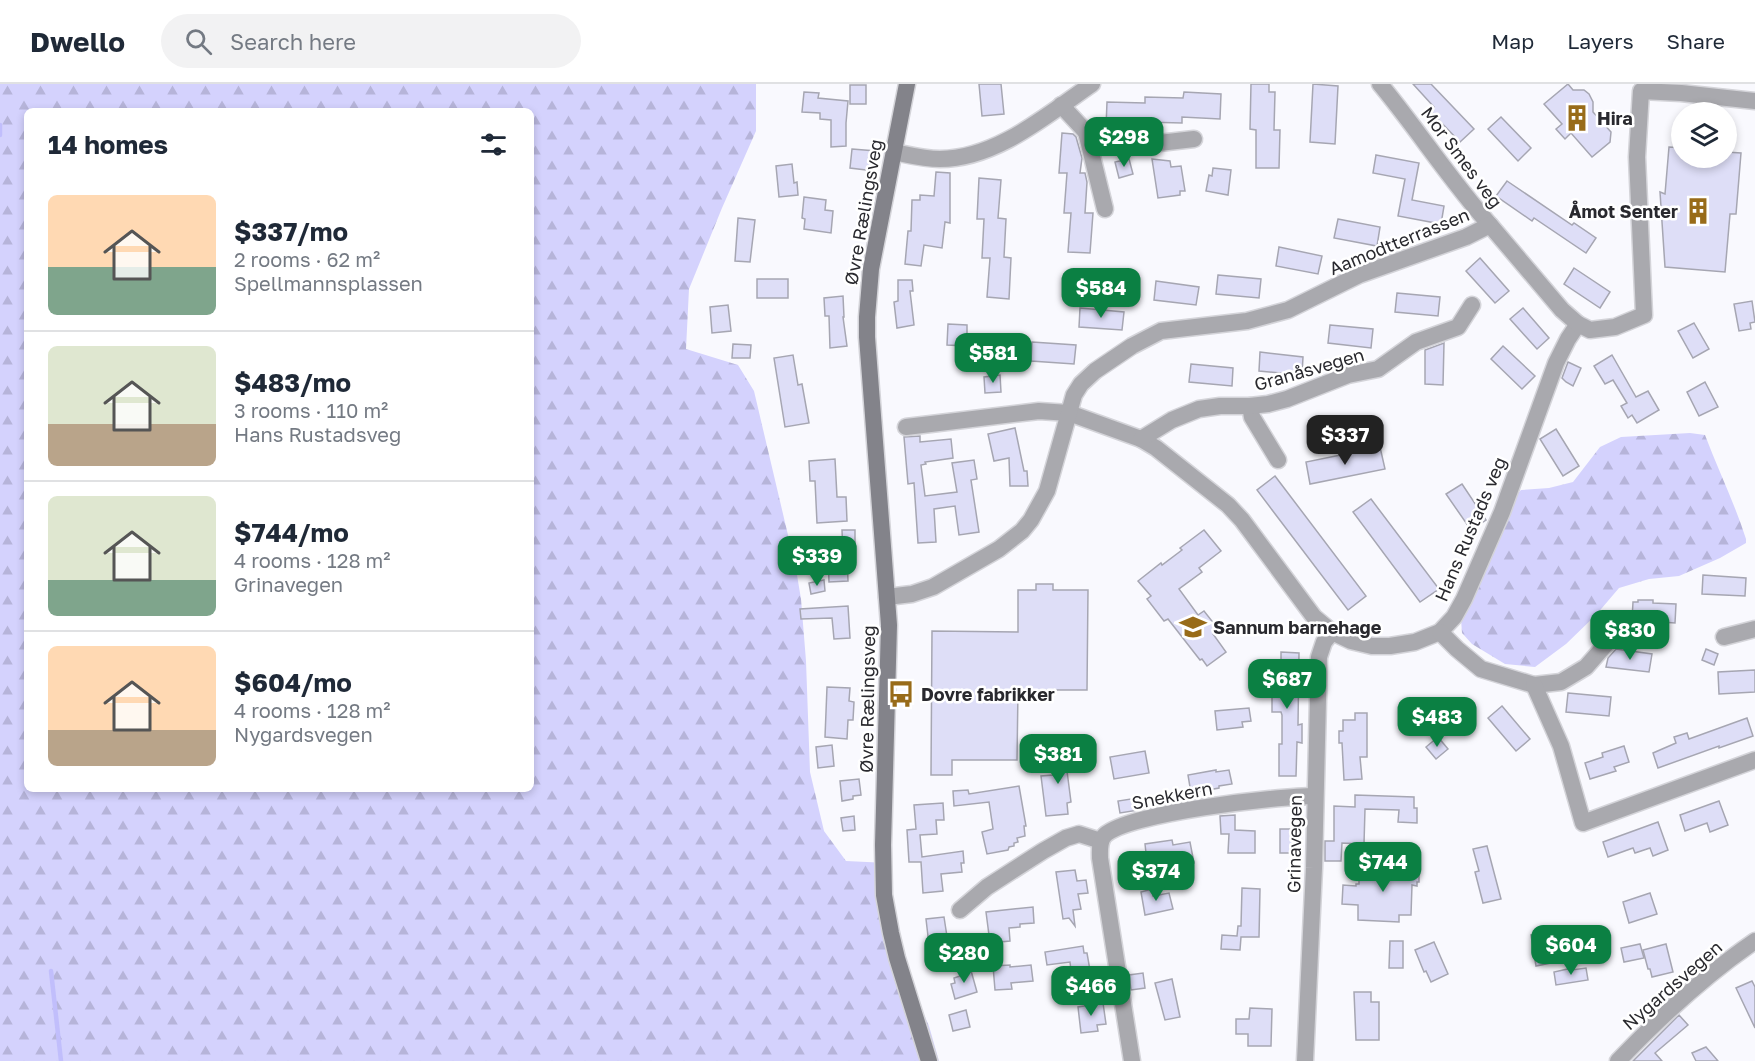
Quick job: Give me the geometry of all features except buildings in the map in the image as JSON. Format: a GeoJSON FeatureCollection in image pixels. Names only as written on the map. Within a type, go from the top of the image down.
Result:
{"type":"FeatureCollection","features":[{"type":"Feature","properties":{"kind":"main road","name":"Øvre Rælingsveg"},"geometry":{"type":"LineString","coordinates":[[907,84],[871,269],[867,317],[889,647],[883,845],[884,895],[897,958],[929,1061]]}},
{"type":"Feature","properties":{"kind":"street"},"geometry":{"type":"LineString","coordinates":[[894,152],[940,159],[972,156],[1013,137],[1092,84]]}},
{"type":"Feature","properties":{"kind":"street","name":"Mor Smes veg"},"geometry":{"type":"LineString","coordinates":[[1380,84],[1470,203],[1490,225]]}},
{"type":"Feature","properties":{"kind":"street"},"geometry":{"type":"LineString","coordinates":[[1578,324],[1590,330],[1615,327],[1644,315],[1637,158],[1641,88],[1755,101]]}},
{"type":"Feature","properties":{"kind":"street"},"geometry":{"type":"LineString","coordinates":[[1061,105],[1086,132],[1105,209]]}},
{"type":"Feature","properties":{"kind":"street"},"geometry":{"type":"LineString","coordinates":[[1086,132],[1133,146],[1194,139]]}},
{"type":"Feature","properties":{"kind":"street","name":"Aamodtterrassen"},"geometry":{"type":"LineString","coordinates":[[887,597],[912,594],[933,587],[999,549],[1022,531],[1031,520],[1047,491],[1074,396],[1081,384],[1132,346],[1161,331],[1247,321],[1288,310],[1359,275],[1466,237],[1490,225],[1562,310],[1578,324]]}},
{"type":"Feature","properties":{"kind":"street","name":"Granåsvegen"},"geometry":{"type":"LineString","coordinates":[[1141,440],[1172,420],[1198,409],[1250,406],[1287,399],[1348,375],[1378,369],[1416,342],[1458,327],[1472,305]]}},
{"type":"Feature","properties":{"kind":"street","name":"Hans Rustads veg"},"geometry":{"type":"LineString","coordinates":[[1440,632],[1454,617],[1464,599],[1502,512],[1556,363],[1578,324]]}},
{"type":"Feature","properties":{"kind":"street"},"geometry":{"type":"LineString","coordinates":[[1250,406],[1252,417],[1278,460]]}},
{"type":"Feature","properties":{"kind":"street"},"geometry":{"type":"LineString","coordinates":[[906,427],[1039,411],[1069,413],[1141,440],[1165,455],[1228,505],[1242,520],[1314,617],[1332,632],[1351,641],[1372,646],[1390,646],[1415,642],[1440,632],[1457,650],[1481,669],[1534,685],[1561,682],[1586,667],[1623,625]]}},
{"type":"Feature","properties":{"kind":"street"},"geometry":{"type":"LineString","coordinates":[[1724,637],[1755,629]]}},
{"type":"Feature","properties":{"kind":"street","name":"Grinavegen"},"geometry":{"type":"LineString","coordinates":[[1305,1061],[1314,868],[1319,657],[1324,642],[1332,632]]}},
{"type":"Feature","properties":{"kind":"street"},"geometry":{"type":"LineString","coordinates":[[1534,685],[1561,746],[1583,823],[1755,760]]}},
{"type":"Feature","properties":{"kind":"street","name":"Snekkern"},"geometry":{"type":"LineString","coordinates":[[1101,841],[1110,831],[1150,817],[1288,796],[1315,795]]}},
{"type":"Feature","properties":{"kind":"street"},"geometry":{"type":"LineString","coordinates":[[960,910],[987,887],[1072,835],[1079,834],[1101,841],[1101,872],[1132,1061]]}},
{"type":"Feature","properties":{"kind":"street","name":"Nygardsvegen"},"geometry":{"type":"LineString","coordinates":[[1618,1061],[1661,1017],[1755,941]]}},
{"type":"Feature","properties":{"kind":"green space"},"geometry":{"type":"Polygon","coordinates":[[[0,84],[756,84],[756,131],[689,289],[686,349],[738,365],[754,391],[801,599],[810,772],[824,831],[846,861],[888,863],[890,909],[903,967],[929,1026],[939,1061],[0,1061],[0,84]]]}},
{"type":"Feature","properties":{"kind":"green space"},"geometry":{"type":"Polygon","coordinates":[[[1690,433],[1705,435],[1737,513],[1746,543],[1720,558],[1679,576],[1649,579],[1619,588],[1596,615],[1566,644],[1535,667],[1505,664],[1472,644],[1462,633],[1460,605],[1502,510],[1521,490],[1549,488],[1573,482],[1600,447],[1621,437],[1690,433]]]}},
{"type":"Feature","properties":{"kind":"waterway"},"geometry":{"type":"LineString","coordinates":[[0,125],[0,135]]}},
{"type":"Feature","properties":{"kind":"waterway"},"geometry":{"type":"LineString","coordinates":[[51,971],[61,1061]]}},
{"type":"Feature","properties":{"kind":"place","name":"Hira"},"geometry":{"type":"Point","coordinates":[1577,118]}},
{"type":"Feature","properties":{"kind":"place","name":"Åmot Senter"},"geometry":{"type":"Point","coordinates":[1698,211]}},
{"type":"Feature","properties":{"kind":"place","name":"Sannum barnehage"},"geometry":{"type":"Point","coordinates":[1193,627]}},
{"type":"Feature","properties":{"kind":"place","name":"Dovre fabrikker"},"geometry":{"type":"Point","coordinates":[901,694]}}]}
